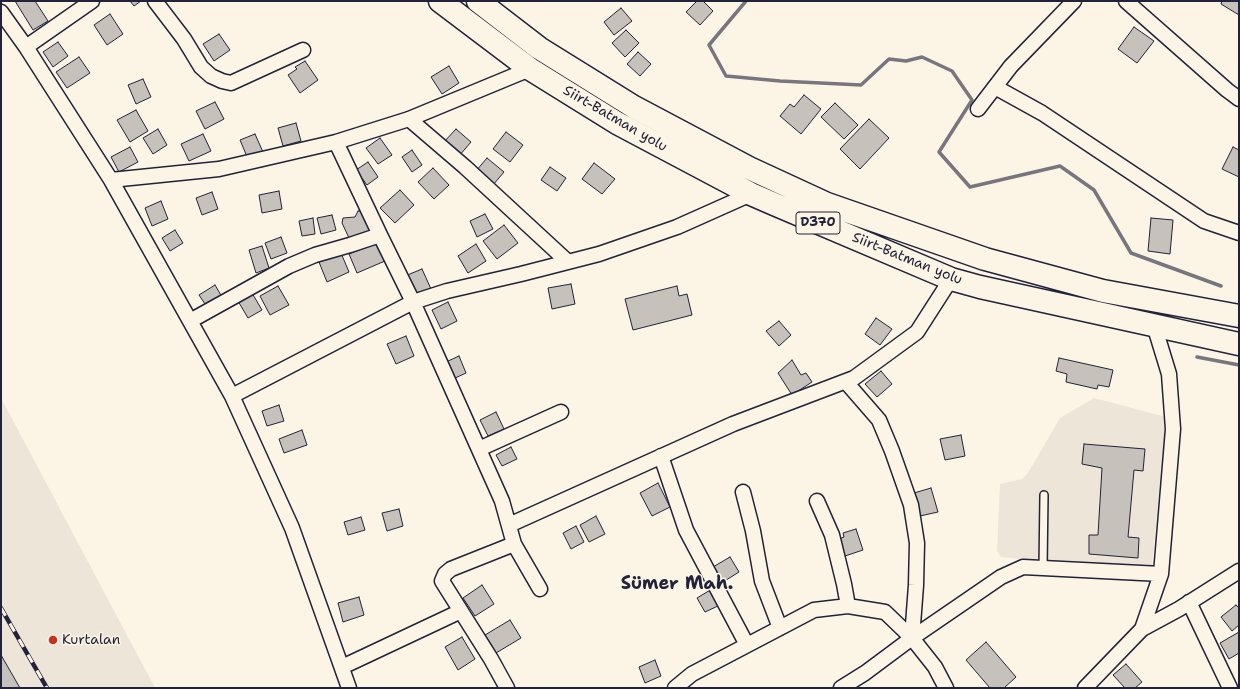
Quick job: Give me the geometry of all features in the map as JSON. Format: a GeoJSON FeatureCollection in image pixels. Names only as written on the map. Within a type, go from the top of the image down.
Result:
{"type":"FeatureCollection","features":[{"type":"Feature","properties":{"kind":"highway","name":"Siirt-Batman yolu"},"geometry":{"type":"LineString","coordinates":[[440,1],[530,69],[617,123],[751,194],[952,279],[980,287],[1239,344]]}},
{"type":"Feature","properties":{"kind":"highway","name":"Siirt-Batman yolu"},"geometry":{"type":"LineString","coordinates":[[478,1],[539,48],[634,107],[749,168],[827,204],[984,259],[1103,291],[1239,316]]}},
{"type":"Feature","properties":{"kind":"street"},"geometry":{"type":"LineString","coordinates":[[26,47],[92,1]]}},
{"type":"Feature","properties":{"kind":"street"},"geometry":{"type":"LineString","coordinates":[[155,1],[184,39],[201,67],[211,76],[222,81],[231,82],[304,50]]}},
{"type":"Feature","properties":{"kind":"street"},"geometry":{"type":"LineString","coordinates":[[978,109],[1011,66],[1074,1]]}},
{"type":"Feature","properties":{"kind":"street"},"geometry":{"type":"LineString","coordinates":[[1126,1],[1239,99]]}},
{"type":"Feature","properties":{"kind":"street"},"geometry":{"type":"LineString","coordinates":[[1,12],[26,47],[111,180],[232,396],[292,528],[349,688]]}},
{"type":"Feature","properties":{"kind":"street"},"geometry":{"type":"LineString","coordinates":[[111,180],[219,169],[336,142],[409,119],[530,69]]}},
{"type":"Feature","properties":{"kind":"street"},"geometry":{"type":"LineString","coordinates":[[994,87],[1042,113],[1204,221],[1239,233]]}},
{"type":"Feature","properties":{"kind":"street"},"geometry":{"type":"LineString","coordinates":[[409,119],[465,167],[568,262]]}},
{"type":"Feature","properties":{"kind":"street"},"geometry":{"type":"LineString","coordinates":[[336,142],[413,302],[502,501],[514,544],[540,589]]}},
{"type":"Feature","properties":{"kind":"street"},"geometry":{"type":"LineString","coordinates":[[232,396],[413,302],[447,291],[599,254],[677,227],[751,194]]}},
{"type":"Feature","properties":{"kind":"street"},"geometry":{"type":"LineString","coordinates":[[190,321],[289,266],[315,255],[380,235]]}},
{"type":"Feature","properties":{"kind":"street"},"geometry":{"type":"LineString","coordinates":[[509,525],[733,424],[854,378],[917,332],[952,279]]}},
{"type":"Feature","properties":{"kind":"street"},"geometry":{"type":"LineString","coordinates":[[1142,629],[1160,574],[1173,429],[1169,374],[1154,325]]}},
{"type":"Feature","properties":{"kind":"street"},"geometry":{"type":"LineString","coordinates":[[846,382],[879,420],[892,451],[910,504],[917,543],[916,585],[912,638]]}},
{"type":"Feature","properties":{"kind":"street"},"geometry":{"type":"LineString","coordinates":[[479,450],[561,412]]}},
{"type":"Feature","properties":{"kind":"street"},"geometry":{"type":"LineString","coordinates":[[661,456],[686,530],[747,645]]}},
{"type":"Feature","properties":{"kind":"street"},"geometry":{"type":"LineString","coordinates":[[743,492],[753,530],[762,582],[780,628]]}},
{"type":"Feature","properties":{"kind":"street"},"geometry":{"type":"LineString","coordinates":[[817,501],[832,535],[848,606]]}},
{"type":"Feature","properties":{"kind":"street"},"geometry":{"type":"LineString","coordinates":[[507,688],[491,659],[442,581],[445,574],[451,569],[514,544]]}},
{"type":"Feature","properties":{"kind":"street"},"geometry":{"type":"LineString","coordinates":[[841,688],[865,673],[912,638],[1001,578],[1023,567],[1160,574]]}},
{"type":"Feature","properties":{"kind":"street"},"geometry":{"type":"LineString","coordinates":[[1086,688],[1142,629],[1239,571]]}},
{"type":"Feature","properties":{"kind":"street"},"geometry":{"type":"LineString","coordinates":[[1189,602],[1230,688]]}},
{"type":"Feature","properties":{"kind":"street"},"geometry":{"type":"LineString","coordinates":[[681,686],[692,674],[814,610],[848,606],[885,612],[912,638],[935,667],[946,688]]}},
{"type":"Feature","properties":{"kind":"street"},"geometry":{"type":"LineString","coordinates":[[342,668],[461,612]]}},
{"type":"Feature","properties":{"kind":"lane"},"geometry":{"type":"LineString","coordinates":[[1043,568],[1044,495]]}},
{"type":"Feature","properties":{"kind":"shaded area"},"geometry":{"type":"Polygon","coordinates":[[[1,398],[155,688],[1,688],[1,398]]]}},
{"type":"Feature","properties":{"kind":"shaded area"},"geometry":{"type":"Polygon","coordinates":[[[1094,398],[1166,417],[1152,565],[1141,571],[1001,557],[997,551],[1000,484],[1022,479],[1028,473],[1060,418],[1094,398]]]}},
{"type":"Feature","properties":{"kind":"building"},"geometry":{"type":"Polygon","coordinates":[[[15,1],[35,1],[48,21],[33,30],[15,1]]]}},
{"type":"Feature","properties":{"kind":"building"},"geometry":{"type":"Polygon","coordinates":[[[130,1],[141,1],[134,6],[130,1]]]}},
{"type":"Feature","properties":{"kind":"building"},"geometry":{"type":"Polygon","coordinates":[[[697,1],[703,1],[713,11],[700,25],[686,12],[697,1]]]}},
{"type":"Feature","properties":{"kind":"building"},"geometry":{"type":"Polygon","coordinates":[[[1222,1],[1239,1],[1239,15],[1221,4],[1222,1]]]}},
{"type":"Feature","properties":{"kind":"building"},"geometry":{"type":"Polygon","coordinates":[[[621,8],[632,21],[614,35],[604,22],[621,8]]]}},
{"type":"Feature","properties":{"kind":"building"},"geometry":{"type":"Polygon","coordinates":[[[110,14],[123,34],[107,45],[94,25],[110,14]]]}},
{"type":"Feature","properties":{"kind":"building"},"geometry":{"type":"Polygon","coordinates":[[[1134,27],[1154,41],[1137,63],[1118,49],[1134,27]]]}},
{"type":"Feature","properties":{"kind":"building"},"geometry":{"type":"Polygon","coordinates":[[[626,30],[639,43],[625,57],[612,43],[626,30]]]}},
{"type":"Feature","properties":{"kind":"building"},"geometry":{"type":"Polygon","coordinates":[[[219,34],[230,50],[214,61],[203,44],[219,34]]]}},
{"type":"Feature","properties":{"kind":"building"},"geometry":{"type":"Polygon","coordinates":[[[58,42],[68,56],[53,67],[43,52],[58,42]]]}},
{"type":"Feature","properties":{"kind":"building"},"geometry":{"type":"Polygon","coordinates":[[[638,52],[651,64],[640,76],[627,64],[638,52]]]}},
{"type":"Feature","properties":{"kind":"building"},"geometry":{"type":"Polygon","coordinates":[[[79,57],[90,73],[67,88],[56,72],[79,57]]]}},
{"type":"Feature","properties":{"kind":"building"},"geometry":{"type":"Polygon","coordinates":[[[305,61],[318,80],[300,93],[288,75],[297,69],[295,67],[305,61]]]}},
{"type":"Feature","properties":{"kind":"building"},"geometry":{"type":"Polygon","coordinates":[[[449,66],[459,83],[442,94],[431,77],[449,66]]]}},
{"type":"Feature","properties":{"kind":"building"},"geometry":{"type":"Polygon","coordinates":[[[143,79],[151,97],[136,104],[128,85],[143,79]]]}},
{"type":"Feature","properties":{"kind":"building"},"geometry":{"type":"Polygon","coordinates":[[[804,95],[821,109],[801,134],[780,116],[790,104],[794,107],[804,95]]]}},
{"type":"Feature","properties":{"kind":"building"},"geometry":{"type":"Polygon","coordinates":[[[215,102],[224,119],[205,129],[196,111],[215,102]]]}},
{"type":"Feature","properties":{"kind":"building"},"geometry":{"type":"Polygon","coordinates":[[[835,103],[858,125],[844,139],[821,117],[835,103]]]}},
{"type":"Feature","properties":{"kind":"building"},"geometry":{"type":"Polygon","coordinates":[[[136,110],[148,131],[130,142],[117,120],[136,110]]]}},
{"type":"Feature","properties":{"kind":"building"},"geometry":{"type":"Polygon","coordinates":[[[869,119],[889,138],[860,169],[840,149],[869,119]]]}},
{"type":"Feature","properties":{"kind":"building"},"geometry":{"type":"Polygon","coordinates":[[[296,123],[301,141],[283,146],[278,128],[296,123]]]}},
{"type":"Feature","properties":{"kind":"building"},"geometry":{"type":"Polygon","coordinates":[[[158,129],[167,145],[153,154],[143,138],[158,129]]]}},
{"type":"Feature","properties":{"kind":"building"},"geometry":{"type":"Polygon","coordinates":[[[456,129],[471,142],[459,156],[443,143],[456,129]]]}},
{"type":"Feature","properties":{"kind":"building"},"geometry":{"type":"Polygon","coordinates":[[[506,132],[523,145],[510,162],[493,149],[506,132]]]}},
{"type":"Feature","properties":{"kind":"building"},"geometry":{"type":"Polygon","coordinates":[[[203,134],[211,151],[189,161],[181,144],[203,134]]]}},
{"type":"Feature","properties":{"kind":"building"},"geometry":{"type":"Polygon","coordinates":[[[255,134],[263,152],[248,159],[240,140],[255,134]]]}},
{"type":"Feature","properties":{"kind":"building"},"geometry":{"type":"Polygon","coordinates":[[[380,138],[392,155],[378,164],[366,148],[380,138]]]}},
{"type":"Feature","properties":{"kind":"building"},"geometry":{"type":"Polygon","coordinates":[[[130,147],[138,162],[119,172],[111,157],[130,147]]]}},
{"type":"Feature","properties":{"kind":"building"},"geometry":{"type":"Polygon","coordinates":[[[1233,147],[1239,150],[1239,177],[1222,169],[1233,147]]]}},
{"type":"Feature","properties":{"kind":"building"},"geometry":{"type":"Polygon","coordinates":[[[412,150],[422,165],[412,172],[402,157],[412,150]]]}},
{"type":"Feature","properties":{"kind":"building"},"geometry":{"type":"Polygon","coordinates":[[[487,158],[504,172],[493,185],[476,171],[487,158]]]}},
{"type":"Feature","properties":{"kind":"building"},"geometry":{"type":"Polygon","coordinates":[[[368,162],[378,177],[367,185],[356,170],[368,162]]]}},
{"type":"Feature","properties":{"kind":"building"},"geometry":{"type":"Polygon","coordinates":[[[594,163],[615,179],[602,194],[582,179],[594,163]]]}},
{"type":"Feature","properties":{"kind":"building"},"geometry":{"type":"Polygon","coordinates":[[[550,167],[566,178],[557,191],[541,180],[550,167]]]}},
{"type":"Feature","properties":{"kind":"building"},"geometry":{"type":"Polygon","coordinates":[[[433,168],[449,185],[434,199],[418,182],[433,168]]]}},
{"type":"Feature","properties":{"kind":"building"},"geometry":{"type":"Polygon","coordinates":[[[400,190],[414,205],[395,223],[380,208],[400,190]]]}},
{"type":"Feature","properties":{"kind":"building"},"geometry":{"type":"Polygon","coordinates":[[[279,191],[282,209],[262,213],[259,195],[279,191]]]}},
{"type":"Feature","properties":{"kind":"building"},"geometry":{"type":"Polygon","coordinates":[[[212,192],[218,209],[202,215],[196,198],[212,192]]]}},
{"type":"Feature","properties":{"kind":"building"},"geometry":{"type":"Polygon","coordinates":[[[161,201],[168,219],[152,226],[145,208],[161,201]]]}},
{"type":"Feature","properties":{"kind":"building"},"geometry":{"type":"Polygon","coordinates":[[[358,211],[363,211],[372,231],[350,240],[342,223],[343,218],[355,217],[358,211]]]}},
{"type":"Feature","properties":{"kind":"building"},"geometry":{"type":"Polygon","coordinates":[[[485,214],[493,229],[477,237],[470,221],[485,214]]]}},
{"type":"Feature","properties":{"kind":"building"},"geometry":{"type":"Polygon","coordinates":[[[332,215],[336,230],[321,234],[317,218],[332,215]]]}},
{"type":"Feature","properties":{"kind":"building"},"geometry":{"type":"Polygon","coordinates":[[[313,218],[315,234],[302,236],[299,221],[313,218]]]}},
{"type":"Feature","properties":{"kind":"building"},"geometry":{"type":"Polygon","coordinates":[[[1151,218],[1173,220],[1170,254],[1148,251],[1151,218]]]}},
{"type":"Feature","properties":{"kind":"building"},"geometry":{"type":"Polygon","coordinates":[[[504,225],[518,243],[497,259],[483,241],[504,225]]]}},
{"type":"Feature","properties":{"kind":"building"},"geometry":{"type":"Polygon","coordinates":[[[175,230],[183,243],[170,251],[162,238],[175,230]]]}},
{"type":"Feature","properties":{"kind":"building"},"geometry":{"type":"Polygon","coordinates":[[[281,237],[287,253],[271,259],[265,243],[281,237]]]}},
{"type":"Feature","properties":{"kind":"building"},"geometry":{"type":"Polygon","coordinates":[[[377,243],[385,261],[357,273],[349,254],[377,243]]]}},
{"type":"Feature","properties":{"kind":"building"},"geometry":{"type":"Polygon","coordinates":[[[476,244],[486,261],[468,273],[458,256],[476,244]]]}},
{"type":"Feature","properties":{"kind":"building"},"geometry":{"type":"Polygon","coordinates":[[[262,246],[269,268],[256,273],[249,250],[262,246]]]}},
{"type":"Feature","properties":{"kind":"building"},"geometry":{"type":"Polygon","coordinates":[[[341,253],[349,272],[327,282],[319,262],[341,253]]]}},
{"type":"Feature","properties":{"kind":"building"},"geometry":{"type":"Polygon","coordinates":[[[422,269],[431,289],[414,296],[405,276],[422,269]]]}},
{"type":"Feature","properties":{"kind":"building"},"geometry":{"type":"Polygon","coordinates":[[[571,284],[575,304],[552,309],[548,288],[571,284]]]}},
{"type":"Feature","properties":{"kind":"building"},"geometry":{"type":"Polygon","coordinates":[[[215,285],[222,297],[207,307],[199,295],[215,285]]]}},
{"type":"Feature","properties":{"kind":"building"},"geometry":{"type":"Polygon","coordinates":[[[278,286],[289,305],[270,315],[260,296],[278,286]]]}},
{"type":"Feature","properties":{"kind":"building"},"geometry":{"type":"Polygon","coordinates":[[[677,286],[679,296],[687,294],[692,315],[633,330],[625,299],[677,286]]]}},
{"type":"Feature","properties":{"kind":"building"},"geometry":{"type":"Polygon","coordinates":[[[252,293],[262,310],[248,318],[238,301],[252,293]]]}},
{"type":"Feature","properties":{"kind":"building"},"geometry":{"type":"Polygon","coordinates":[[[448,302],[457,321],[441,329],[432,310],[448,302]]]}},
{"type":"Feature","properties":{"kind":"building"},"geometry":{"type":"Polygon","coordinates":[[[876,318],[892,329],[880,345],[865,334],[876,318]]]}},
{"type":"Feature","properties":{"kind":"building"},"geometry":{"type":"Polygon","coordinates":[[[779,321],[791,335],[779,346],[766,331],[779,321]]]}},
{"type":"Feature","properties":{"kind":"building"},"geometry":{"type":"Polygon","coordinates":[[[406,336],[414,356],[396,364],[387,344],[406,336]]]}},
{"type":"Feature","properties":{"kind":"building"},"geometry":{"type":"Polygon","coordinates":[[[459,356],[466,373],[453,379],[446,362],[459,356]]]}},
{"type":"Feature","properties":{"kind":"building"},"geometry":{"type":"Polygon","coordinates":[[[1059,358],[1113,370],[1109,387],[1098,385],[1097,389],[1066,382],[1067,374],[1056,371],[1059,358]]]}},
{"type":"Feature","properties":{"kind":"building"},"geometry":{"type":"Polygon","coordinates":[[[792,360],[801,375],[806,373],[812,382],[792,395],[778,373],[792,360]]]}},
{"type":"Feature","properties":{"kind":"building"},"geometry":{"type":"Polygon","coordinates":[[[881,371],[892,384],[877,397],[865,384],[881,371]]]}},
{"type":"Feature","properties":{"kind":"building"},"geometry":{"type":"Polygon","coordinates":[[[279,405],[284,421],[267,426],[262,411],[279,405]]]}},
{"type":"Feature","properties":{"kind":"building"},"geometry":{"type":"Polygon","coordinates":[[[496,412],[504,429],[488,436],[480,420],[496,412]]]}},
{"type":"Feature","properties":{"kind":"building"},"geometry":{"type":"Polygon","coordinates":[[[302,430],[307,445],[284,453],[279,439],[302,430]]]}},
{"type":"Feature","properties":{"kind":"building"},"geometry":{"type":"Polygon","coordinates":[[[961,435],[965,456],[945,460],[940,439],[961,435]]]}},
{"type":"Feature","properties":{"kind":"building"},"geometry":{"type":"Polygon","coordinates":[[[1084,444],[1145,449],[1143,471],[1134,470],[1128,537],[1139,538],[1138,558],[1089,554],[1089,535],[1098,535],[1102,468],[1082,464],[1084,444]]]}},
{"type":"Feature","properties":{"kind":"building"},"geometry":{"type":"Polygon","coordinates":[[[511,447],[517,459],[502,466],[496,455],[511,447]]]}},
{"type":"Feature","properties":{"kind":"building"},"geometry":{"type":"Polygon","coordinates":[[[658,483],[670,507],[652,516],[640,493],[658,483]]]}},
{"type":"Feature","properties":{"kind":"building"},"geometry":{"type":"Polygon","coordinates":[[[931,488],[938,512],[920,516],[914,493],[931,488]]]}},
{"type":"Feature","properties":{"kind":"building"},"geometry":{"type":"Polygon","coordinates":[[[399,509],[403,526],[387,531],[382,513],[399,509]]]}},
{"type":"Feature","properties":{"kind":"building"},"geometry":{"type":"Polygon","coordinates":[[[596,516],[605,534],[589,542],[580,525],[596,516]]]}},
{"type":"Feature","properties":{"kind":"building"},"geometry":{"type":"Polygon","coordinates":[[[361,517],[365,530],[348,535],[344,522],[361,517]]]}},
{"type":"Feature","properties":{"kind":"building"},"geometry":{"type":"Polygon","coordinates":[[[576,526],[584,542],[571,549],[563,533],[576,526]]]}},
{"type":"Feature","properties":{"kind":"building"},"geometry":{"type":"Polygon","coordinates":[[[856,529],[863,550],[845,556],[839,539],[844,537],[843,533],[856,529]]]}},
{"type":"Feature","properties":{"kind":"building"},"geometry":{"type":"Polygon","coordinates":[[[730,557],[739,572],[723,582],[713,567],[730,557]]]}},
{"type":"Feature","properties":{"kind":"building"},"geometry":{"type":"Polygon","coordinates":[[[482,585],[494,604],[475,616],[463,598],[482,585]]]}},
{"type":"Feature","properties":{"kind":"building"},"geometry":{"type":"Polygon","coordinates":[[[712,589],[720,605],[705,612],[697,598],[712,589]]]}},
{"type":"Feature","properties":{"kind":"building"},"geometry":{"type":"Polygon","coordinates":[[[359,597],[364,615],[343,622],[338,603],[359,597]]]}},
{"type":"Feature","properties":{"kind":"building"},"geometry":{"type":"Polygon","coordinates":[[[1236,605],[1239,608],[1239,625],[1232,631],[1221,617],[1236,605]]]}},
{"type":"Feature","properties":{"kind":"building"},"geometry":{"type":"Polygon","coordinates":[[[510,620],[521,638],[496,653],[485,635],[510,620]]]}},
{"type":"Feature","properties":{"kind":"building"},"geometry":{"type":"Polygon","coordinates":[[[1239,632],[1239,653],[1229,659],[1220,643],[1239,632]]]}},
{"type":"Feature","properties":{"kind":"building"},"geometry":{"type":"Polygon","coordinates":[[[462,637],[475,659],[458,670],[445,647],[462,637]]]}},
{"type":"Feature","properties":{"kind":"building"},"geometry":{"type":"Polygon","coordinates":[[[986,642],[1016,677],[1004,688],[990,688],[966,660],[986,642]]]}},
{"type":"Feature","properties":{"kind":"building"},"geometry":{"type":"Polygon","coordinates":[[[1,655],[20,688],[1,688],[1,655]]]}},
{"type":"Feature","properties":{"kind":"building"},"geometry":{"type":"Polygon","coordinates":[[[655,660],[661,676],[645,683],[639,667],[655,660]]]}},
{"type":"Feature","properties":{"kind":"building"},"geometry":{"type":"Polygon","coordinates":[[[1126,664],[1142,682],[1135,688],[1125,688],[1113,675],[1126,664]]]}},
{"type":"Feature","properties":{"kind":"waterway"},"geometry":{"type":"LineString","coordinates":[[746,1],[709,45],[726,76],[780,81],[861,85],[889,59],[906,61],[922,57],[952,71],[972,100],[939,152],[970,187],[1060,166],[1094,190],[1131,253],[1221,286]]}},
{"type":"Feature","properties":{"kind":"waterway"},"geometry":{"type":"LineString","coordinates":[[1197,357],[1239,365]]}},
{"type":"Feature","properties":{"kind":"railway"},"geometry":{"type":"LineString","coordinates":[[1,608],[47,688]]}},
{"type":"Feature","properties":{"kind":"place","name":"Kurtalan"},"geometry":{"type":"Point","coordinates":[53,640]}},
{"type":"Feature","properties":{"kind":"district","name":"Sümer Mah."},"geometry":{"type":"Point","coordinates":[677,584]}}]}
